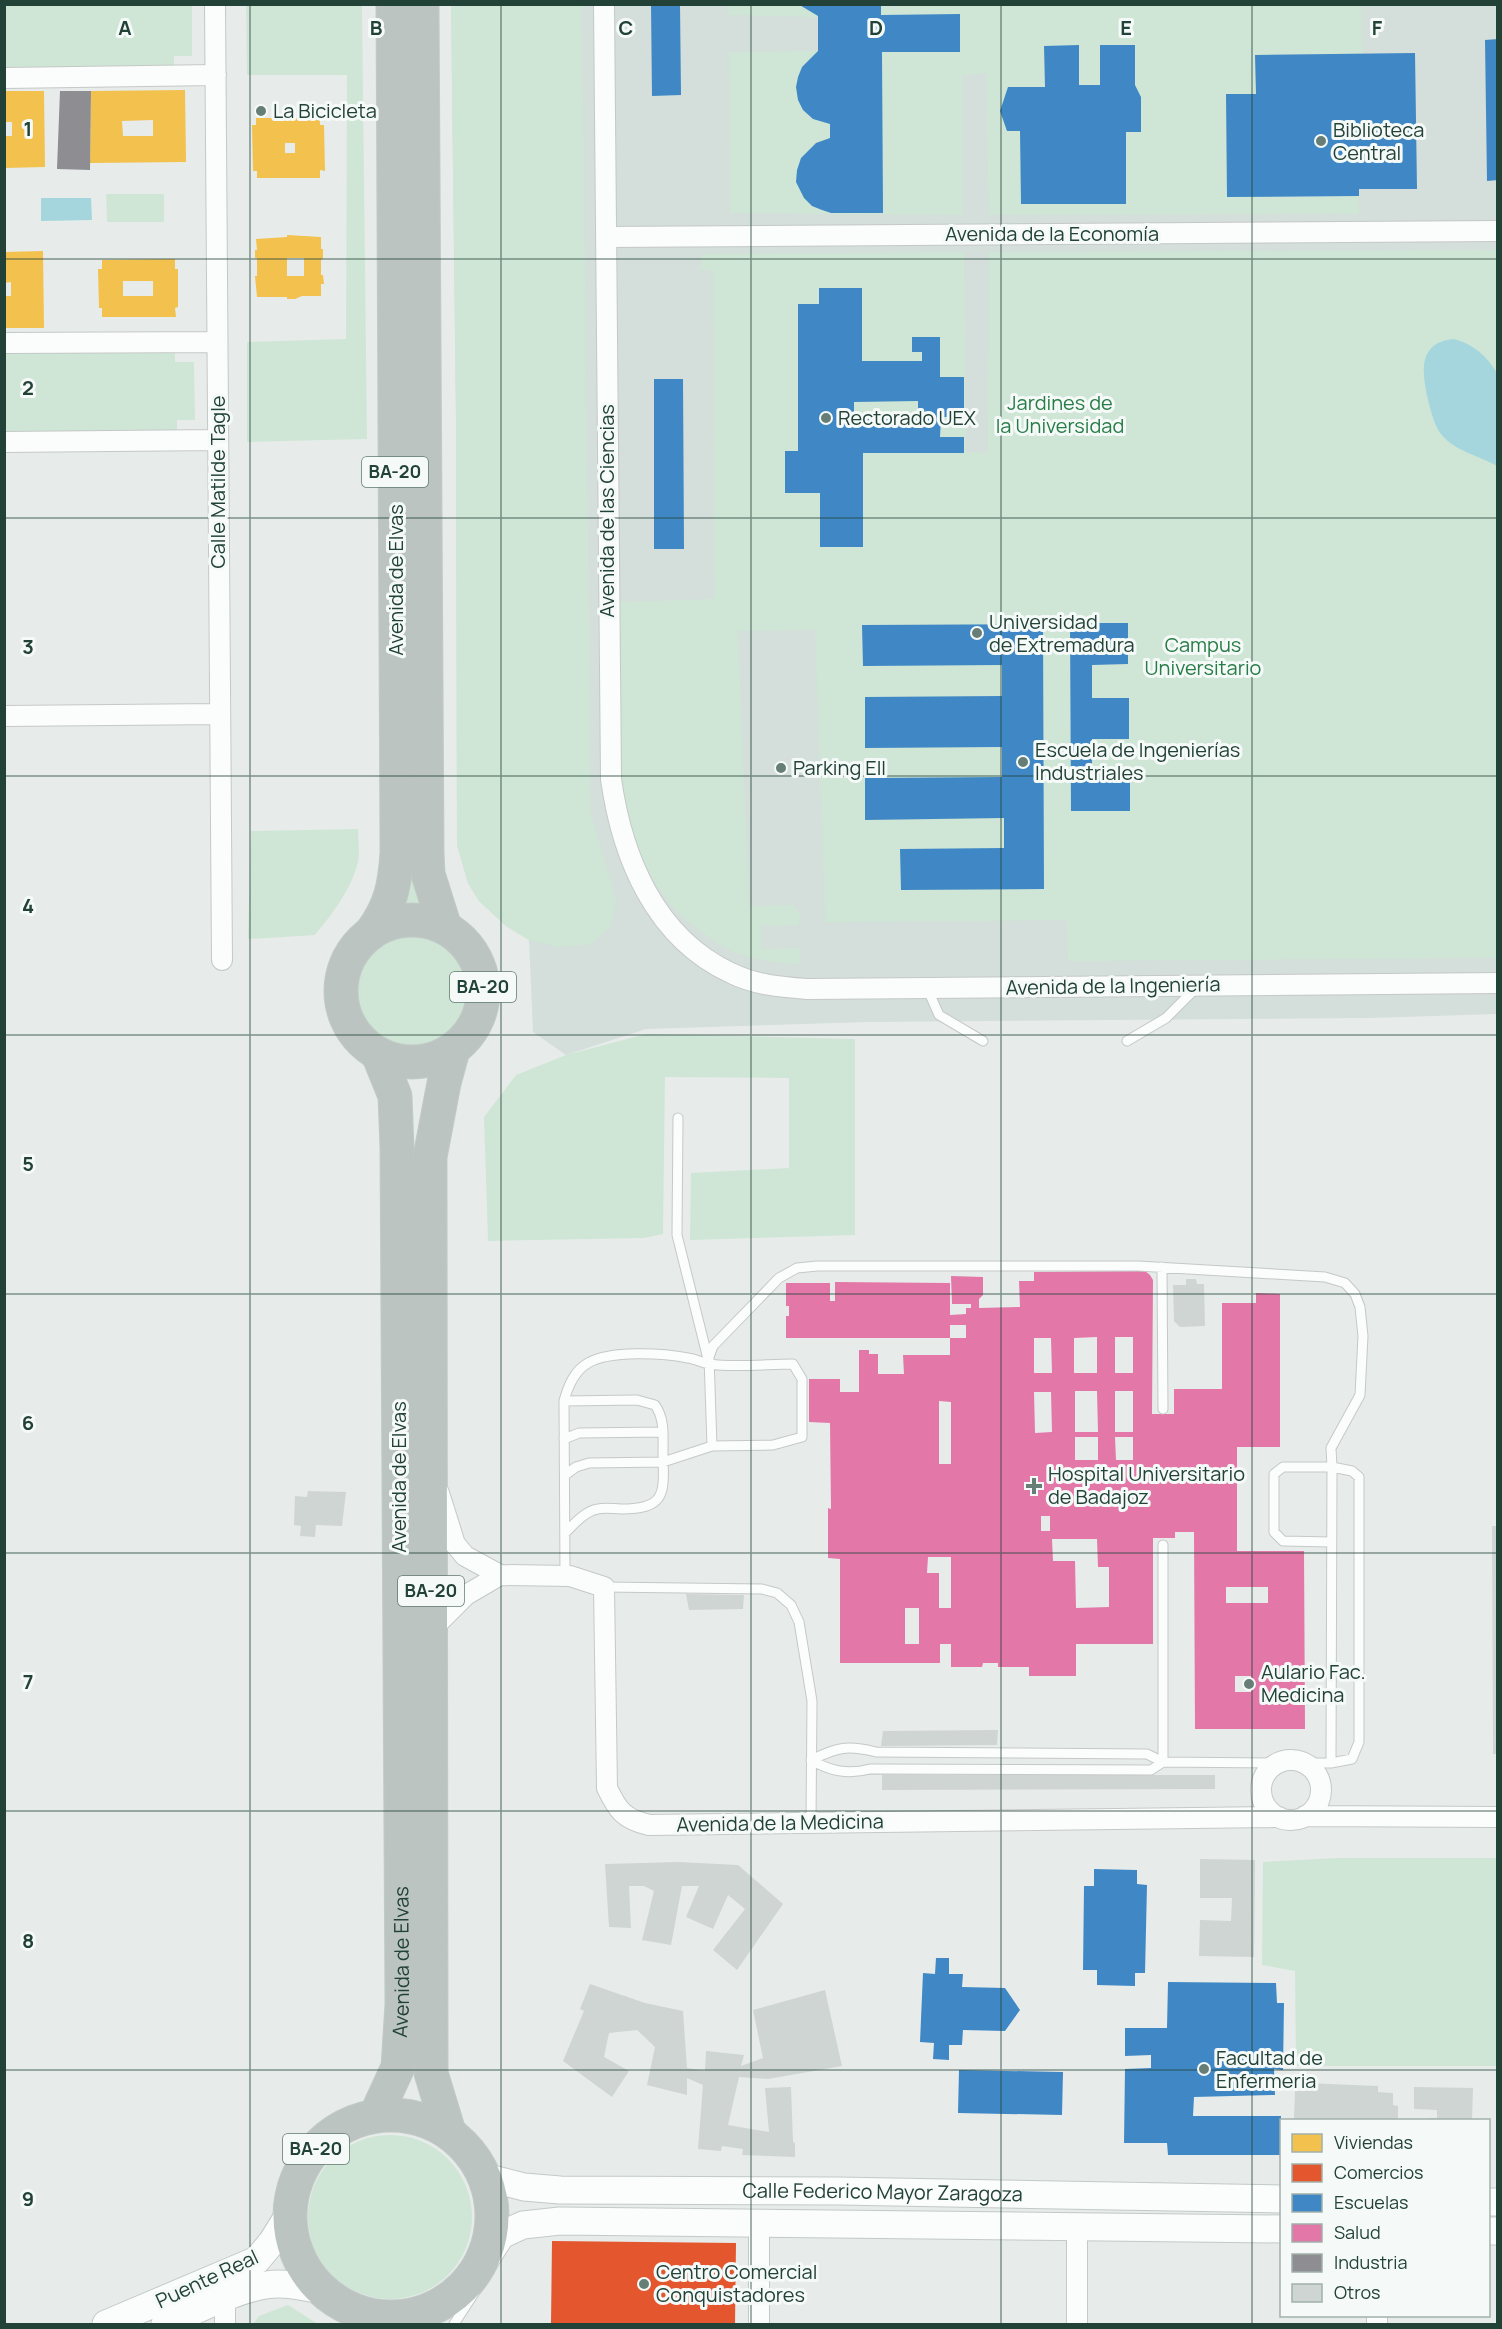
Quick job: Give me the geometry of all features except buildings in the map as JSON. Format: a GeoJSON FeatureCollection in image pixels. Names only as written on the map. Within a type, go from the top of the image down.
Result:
{"type":"FeatureCollection","features":[{"type":"Feature","properties":{"kind":"highway","name":"Avenida de Elvas"},"geometry":{"type":"LineString","coordinates":[[371,933],[384,916],[390,901],[397,852],[393,4]]}},
{"type":"Feature","properties":{"kind":"highway","name":"Avenida de Elvas"},"geometry":{"type":"LineString","coordinates":[[422,4],[426,853],[428,874],[445,928]]}},
{"type":"Feature","properties":{"kind":"highway","name":"BA-20"},"geometry":{"type":"LineString","coordinates":[[408,920],[427,921],[445,928],[456,935],[470,950],[481,972],[483,986],[480,1011],[475,1024],[466,1038],[453,1050],[434,1059],[402,1062],[378,1054],[357,1036],[342,1004],[341,992],[347,963],[360,942],[371,933],[389,924],[408,920]]}},
{"type":"Feature","properties":{"kind":"highway","name":"Avenida de Elvas"},"geometry":{"type":"LineString","coordinates":[[450,2132],[431,2073],[430,1157],[444,1083],[453,1050]]}},
{"type":"Feature","properties":{"kind":"highway","name":"Avenida de Elvas"},"geometry":{"type":"LineString","coordinates":[[376,2115],[398,2067],[402,2004],[397,1148],[395,1096],[378,1054]]}},
{"type":"Feature","properties":{"kind":"highway","name":"BA-20"},"geometry":{"type":"LineString","coordinates":[[376,2115],[406,2115],[430,2122],[450,2132],[467,2148],[485,2177],[492,2206],[490,2240],[477,2270],[446,2317],[428,2311],[393,2318],[371,2319],[344,2306],[322,2290],[300,2260],[292,2239],[290,2213],[296,2181],[308,2158],[336,2131],[362,2118],[376,2115]]}},
{"type":"Feature","properties":{"kind":"main road","name":"Calle Federico Mayor Zaragoza"},"geometry":{"type":"LineString","coordinates":[[485,2177],[524,2187],[560,2190],[838,2191],[1280,2199]]}},
{"type":"Feature","properties":{"kind":"main road","name":"Puente Real"},"geometry":{"type":"LineString","coordinates":[[106,2325],[257,2260],[272,2242],[290,2213]]}},
{"type":"Feature","properties":{"kind":"main road","name":"Calle Federico Mayor Zaragoza"},"geometry":{"type":"LineString","coordinates":[[490,2240],[524,2225],[560,2221],[1280,2229]]}},
{"type":"Feature","properties":{"kind":"main road","name":"Puente Real"},"geometry":{"type":"LineString","coordinates":[[165,2325],[231,2296],[266,2285],[283,2284],[322,2290]]}},
{"type":"Feature","properties":{"kind":"street","name":"Calle Matilde Tagle"},"geometry":{"type":"LineString","coordinates":[[215,4],[222,960]]}},
{"type":"Feature","properties":{"kind":"street","name":"Avenida de las Ciencias"},"geometry":{"type":"LineString","coordinates":[[604,4],[609,757],[614,801],[624,845],[635,873],[650,898],[680,938],[704,958],[730,973]]}},
{"type":"Feature","properties":{"kind":"street"},"geometry":{"type":"LineString","coordinates":[[4,78],[216,75]]}},
{"type":"Feature","properties":{"kind":"street","name":"Avenida de la Economía"},"geometry":{"type":"LineString","coordinates":[[606,237],[1497,231]]}},
{"type":"Feature","properties":{"kind":"street"},"geometry":{"type":"LineString","coordinates":[[4,343],[217,342]]}},
{"type":"Feature","properties":{"kind":"street"},"geometry":{"type":"LineString","coordinates":[[4,442],[218,441]]}},
{"type":"Feature","properties":{"kind":"street"},"geometry":{"type":"LineString","coordinates":[[4,716],[219,714]]}},
{"type":"Feature","properties":{"kind":"street","name":"Avenida de la Ingeniería"},"geometry":{"type":"LineString","coordinates":[[730,973],[768,985],[797,988],[1497,983]]}},
{"type":"Feature","properties":{"kind":"street","name":"Avenida de Elvas"},"geometry":{"type":"LineString","coordinates":[[430,1464],[455,1544],[465,1556],[500,1575]]}},
{"type":"Feature","properties":{"kind":"street"},"geometry":{"type":"LineString","coordinates":[[431,1630],[466,1595],[500,1575],[565,1576],[604,1587]]}},
{"type":"Feature","properties":{"kind":"street","name":"Avenida de la Medicina"},"geometry":{"type":"LineString","coordinates":[[604,1587],[607,1788],[615,1806],[631,1821],[649,1825],[1279,1816]]}},
{"type":"Feature","properties":{"kind":"street"},"geometry":{"type":"LineString","coordinates":[[1305,1816],[1318,1803],[1321,1785],[1313,1769],[1305,1763],[1287,1760],[1278,1763],[1270,1768],[1262,1785],[1265,1804],[1279,1816],[1287,1819],[1305,1816],[1497,1817]]}},
{"type":"Feature","properties":{"kind":"street"},"geometry":{"type":"LineString","coordinates":[[759,2223],[759,2325]]}},
{"type":"Feature","properties":{"kind":"street"},"geometry":{"type":"LineString","coordinates":[[1077,2226],[1077,2325]]}},
{"type":"Feature","properties":{"kind":"street"},"geometry":{"type":"LineString","coordinates":[[225,2325],[225,2305],[231,2296]]}},
{"type":"Feature","properties":{"kind":"lane"},"geometry":{"type":"LineString","coordinates":[[1127,1041],[1166,1018],[1198,986]]}},
{"type":"Feature","properties":{"kind":"lane"},"geometry":{"type":"LineString","coordinates":[[927,988],[939,1016],[983,1041]]}},
{"type":"Feature","properties":{"kind":"lane"},"geometry":{"type":"LineString","coordinates":[[678,1118],[677,1235],[710,1364]]}},
{"type":"Feature","properties":{"kind":"lane"},"geometry":{"type":"LineString","coordinates":[[712,1446],[709,1357],[714,1346],[778,1278],[797,1268],[817,1266],[1162,1267],[1325,1277],[1345,1283],[1355,1294],[1360,1307],[1363,1336],[1360,1395],[1331,1448],[1331,1763]]}},
{"type":"Feature","properties":{"kind":"lane"},"geometry":{"type":"LineString","coordinates":[[1162,1267],[1162,1409]]}},
{"type":"Feature","properties":{"kind":"lane"},"geometry":{"type":"LineString","coordinates":[[565,1475],[589,1462],[663,1462],[712,1446],[773,1445],[801,1437],[802,1379],[793,1364],[710,1364],[667,1355],[624,1355],[588,1363],[573,1377],[564,1401],[565,1576]]}},
{"type":"Feature","properties":{"kind":"lane"},"geometry":{"type":"LineString","coordinates":[[564,1401],[647,1401],[655,1404],[662,1414],[663,1432],[662,1491],[655,1503],[642,1509],[597,1509],[583,1516],[565,1533]]}},
{"type":"Feature","properties":{"kind":"lane"},"geometry":{"type":"LineString","coordinates":[[564,1439],[579,1432],[663,1432]]}},
{"type":"Feature","properties":{"kind":"lane"},"geometry":{"type":"LineString","coordinates":[[1305,1763],[1331,1763],[1352,1759],[1359,1742],[1359,1477],[1352,1470],[1332,1467],[1283,1467],[1274,1474],[1274,1532],[1283,1541],[1331,1542]]}},
{"type":"Feature","properties":{"kind":"lane"},"geometry":{"type":"LineString","coordinates":[[1163,1545],[1163,1762]]}},
{"type":"Feature","properties":{"kind":"lane"},"geometry":{"type":"LineString","coordinates":[[604,1587],[762,1589],[777,1593],[791,1605],[799,1622],[812,1701],[811,1822]]}},
{"type":"Feature","properties":{"kind":"lane"},"geometry":{"type":"LineString","coordinates":[[811,1760],[833,1749],[848,1747],[876,1752],[1147,1754],[1163,1762],[1278,1763]]}},
{"type":"Feature","properties":{"kind":"lane"},"geometry":{"type":"LineString","coordinates":[[811,1760],[824,1768],[847,1772],[870,1769],[1151,1770],[1163,1762]]}},
{"type":"Feature","properties":{"kind":"lane"},"geometry":{"type":"LineString","coordinates":[[446,2317],[502,2248],[524,2225]]}},
{"type":"Feature","properties":{"kind":"shaded area","name":"Universidad de Extremadura"},"geometry":{"type":"Polygon","coordinates":[[[451,5],[1497,5],[1497,1014],[1369,1018],[868,1022],[646,1029],[566,1055],[533,1032],[529,940],[506,926],[479,901],[468,883],[457,845],[456,421],[451,5]]]}},
{"type":"Feature","properties":{"kind":"green space"},"geometry":{"type":"Polygon","coordinates":[[[4,5],[192,5],[192,56],[174,56],[174,68],[5,69],[4,5]]]}},
{"type":"Feature","properties":{"kind":"green space"},"geometry":{"type":"Polygon","coordinates":[[[246,5],[362,5],[367,439],[247,442],[247,342],[346,339],[347,75],[247,75],[246,5]]]}},
{"type":"Feature","properties":{"kind":"green space"},"geometry":{"type":"Polygon","coordinates":[[[451,5],[582,5],[591,814],[617,902],[610,927],[591,944],[556,947],[529,940],[506,926],[479,901],[468,883],[457,845],[456,421],[451,5]]]}},
{"type":"Feature","properties":{"kind":"green space"},"geometry":{"type":"Polygon","coordinates":[[[728,5],[1361,5],[1362,54],[1255,55],[1256,94],[1226,95],[1227,197],[1359,196],[1359,214],[989,215],[986,74],[963,75],[963,215],[730,213],[729,52],[818,51],[818,17],[728,15],[728,5]]]}},
{"type":"Feature","properties":{"kind":"green space"},"geometry":{"type":"Polygon","coordinates":[[[106,194],[164,194],[164,222],[107,222],[106,194]]]}},
{"type":"Feature","properties":{"kind":"green space","name":"Campus Universitario"},"geometry":{"type":"Polygon","coordinates":[[[1497,250],[1497,958],[1068,961],[1067,920],[825,922],[815,630],[738,631],[749,906],[794,905],[800,914],[799,925],[761,926],[761,949],[800,948],[800,965],[758,959],[733,952],[706,935],[672,906],[648,870],[632,828],[623,784],[618,737],[617,602],[714,599],[713,271],[700,270],[702,254],[964,252],[966,452],[988,453],[989,252],[1497,250]]]}},
{"type":"Feature","properties":{"kind":"green space"},"geometry":{"type":"Polygon","coordinates":[[[175,351],[175,362],[194,362],[195,420],[177,420],[177,432],[5,433],[4,352],[175,351]]]}},
{"type":"Feature","properties":{"kind":"green space"},"geometry":{"type":"Polygon","coordinates":[[[358,829],[359,858],[351,882],[341,901],[315,935],[248,939],[251,831],[358,829]]]}},
{"type":"Feature","properties":{"kind":"green space"},"geometry":{"type":"Polygon","coordinates":[[[408,856],[422,909],[400,910],[408,856]]]}},
{"type":"Feature","properties":{"kind":"green space"},"geometry":{"type":"Polygon","coordinates":[[[412,933],[434,938],[454,950],[466,970],[471,992],[466,1014],[454,1034],[434,1046],[412,1051],[390,1046],[370,1034],[358,1014],[353,992],[358,970],[370,950],[390,938],[412,933]]]}},
{"type":"Feature","properties":{"kind":"green space"},"geometry":{"type":"Polygon","coordinates":[[[646,1034],[855,1039],[855,1235],[690,1240],[691,1173],[789,1168],[789,1078],[665,1077],[663,1234],[644,1238],[488,1241],[484,1117],[516,1075],[566,1055],[646,1034]]]}},
{"type":"Feature","properties":{"kind":"green space"},"geometry":{"type":"Polygon","coordinates":[[[1337,1858],[1497,1858],[1497,2066],[1296,2066],[1295,1971],[1262,1965],[1263,1862],[1337,1858]]]}},
{"type":"Feature","properties":{"kind":"green space"},"geometry":{"type":"Polygon","coordinates":[[[390,2135],[421,2141],[448,2159],[466,2186],[472,2217],[466,2248],[448,2275],[421,2293],[390,2299],[359,2293],[332,2275],[314,2248],[308,2217],[314,2186],[332,2159],[359,2141],[390,2135]]]}},
{"type":"Feature","properties":{"kind":"green space"},"geometry":{"type":"Polygon","coordinates":[[[288,2305],[318,2324],[253,2324],[259,2316],[288,2305]]]}},
{"type":"Feature","properties":{"kind":"water"},"geometry":{"type":"Polygon","coordinates":[[[41,198],[91,198],[92,220],[41,221],[41,198]]]}},
{"type":"Feature","properties":{"kind":"water"},"geometry":{"type":"Polygon","coordinates":[[[1454,339],[1479,352],[1497,373],[1497,466],[1446,440],[1433,418],[1424,380],[1425,360],[1433,346],[1442,341],[1454,339]]]}},
{"type":"Feature","properties":{"kind":"place","name":"La Bicicleta"},"geometry":{"type":"Point","coordinates":[261,111]}},
{"type":"Feature","properties":{"kind":"place","name":"Biblioteca Central"},"geometry":{"type":"Point","coordinates":[1321,141]}},
{"type":"Feature","properties":{"kind":"place","name":"Rectorado UEX"},"geometry":{"type":"Point","coordinates":[826,418]}},
{"type":"Feature","properties":{"kind":"place","name":"Universidad de Extremadura"},"geometry":{"type":"Point","coordinates":[977,633]}},
{"type":"Feature","properties":{"kind":"place","name":"Escuela de Ingenierías Industriales"},"geometry":{"type":"Point","coordinates":[1023,762]}},
{"type":"Feature","properties":{"kind":"place","name":"Parking EII"},"geometry":{"type":"Point","coordinates":[781,768]}},
{"type":"Feature","properties":{"kind":"place","name":"Hospital Universitario de Badajoz"},"geometry":{"type":"Point","coordinates":[1034,1486]}},
{"type":"Feature","properties":{"kind":"place","name":"Aulario Fac. Medicina"},"geometry":{"type":"Point","coordinates":[1249,1684]}},
{"type":"Feature","properties":{"kind":"place","name":"Facultad de Enfermeria"},"geometry":{"type":"Point","coordinates":[1204,2069]}},
{"type":"Feature","properties":{"kind":"place","name":"Centro Comercial Conquistadores"},"geometry":{"type":"Point","coordinates":[644,2284]}},
{"type":"Feature","properties":{"kind":"park label","name":"Jardines de la Universidad"},"geometry":{"type":"Point","coordinates":[1060,414]}}]}
